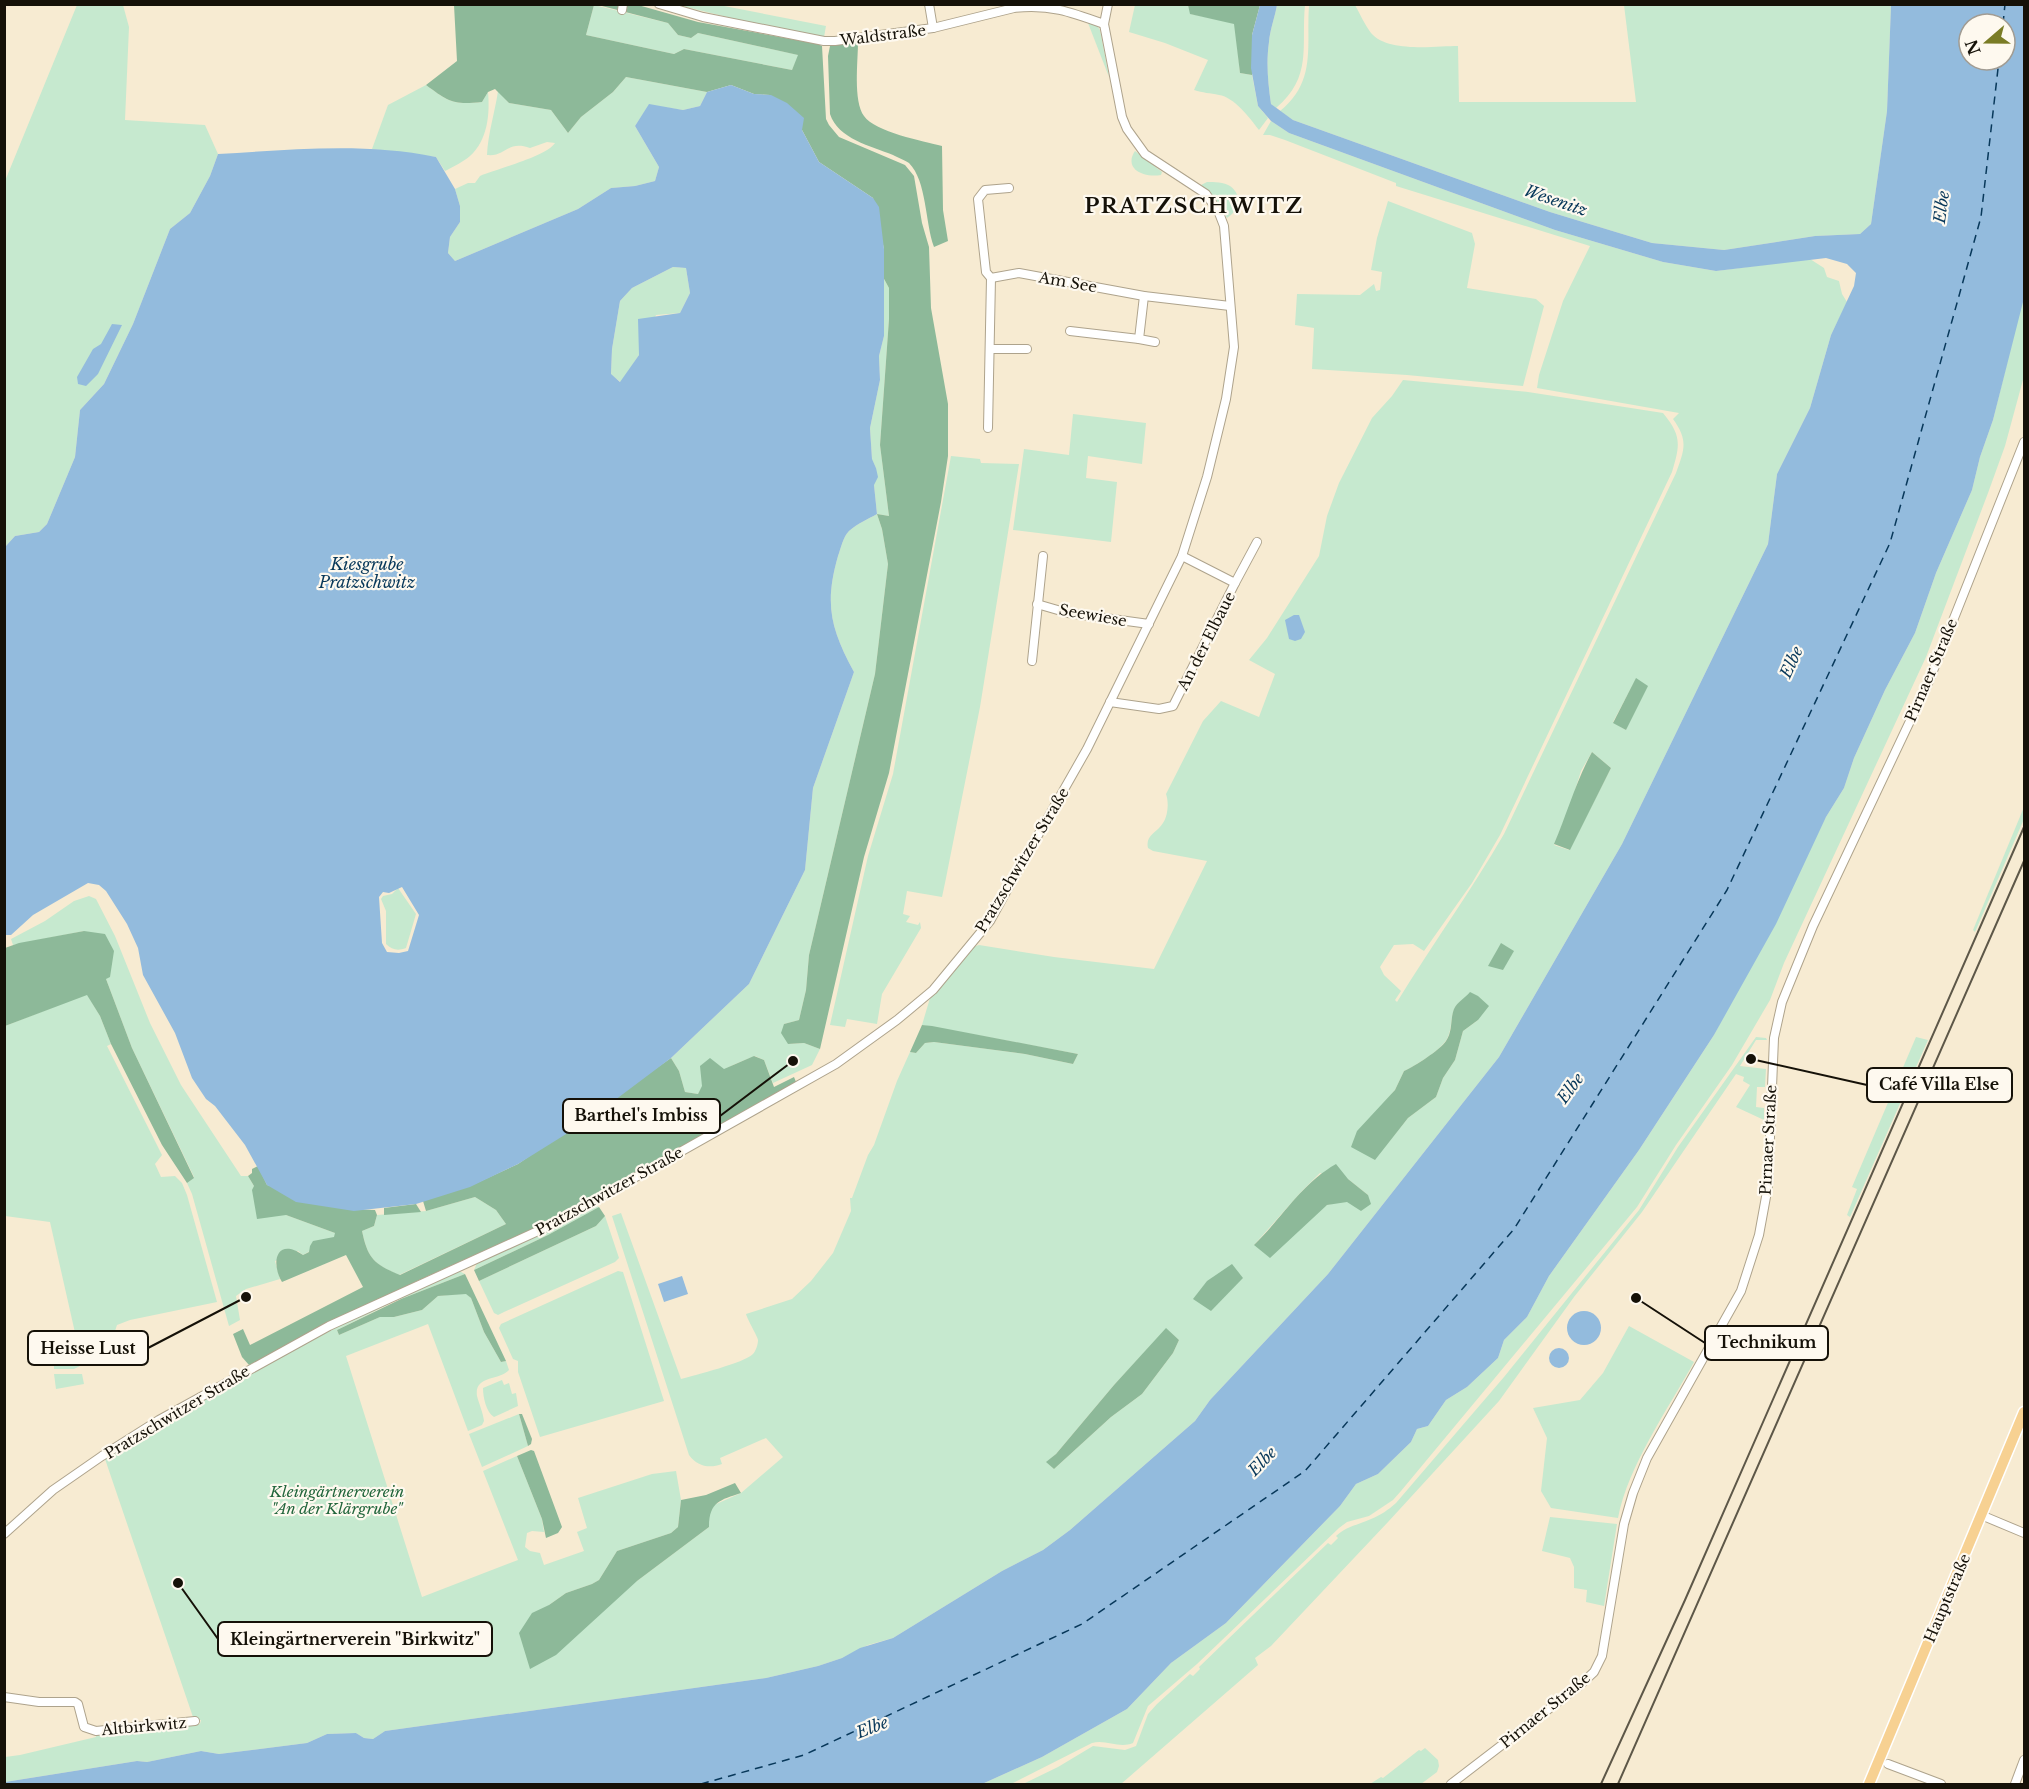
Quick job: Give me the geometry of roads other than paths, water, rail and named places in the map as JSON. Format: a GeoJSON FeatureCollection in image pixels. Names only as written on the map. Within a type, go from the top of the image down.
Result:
{"type":"FeatureCollection","features":[{"type":"Feature","properties":{"kind":"main road","name":"Hauptstraße"},"geometry":{"type":"LineString","coordinates":[[1869,1785],[2025,1412]]}},
{"type":"Feature","properties":{"kind":"street","name":"Waldstraße"},"geometry":{"type":"LineString","coordinates":[[659,4],[703,17],[824,41],[933,28],[1031,6],[1062,9],[1104,24]]}},
{"type":"Feature","properties":{"kind":"street"},"geometry":{"type":"LineString","coordinates":[[929,4],[933,28]]}},
{"type":"Feature","properties":{"kind":"street","name":"Pratzschwitzer Straße"},"geometry":{"type":"LineString","coordinates":[[4,1534],[53,1490],[102,1455],[245,1371],[328,1326],[549,1226],[828,1069],[897,1020],[933,990],[990,921],[1087,749],[1182,556],[1207,477],[1226,399],[1234,347],[1226,235],[1219,213],[1206,194],[1145,154],[1127,129],[1122,117],[1104,24],[1108,4]]}},
{"type":"Feature","properties":{"kind":"street"},"geometry":{"type":"LineString","coordinates":[[988,428],[992,278],[986,272],[978,199],[985,190],[1009,188]]}},
{"type":"Feature","properties":{"kind":"street","name":"Am See"},"geometry":{"type":"LineString","coordinates":[[992,278],[1018,273],[1144,297],[1230,306]]}},
{"type":"Feature","properties":{"kind":"street"},"geometry":{"type":"LineString","coordinates":[[1139,339],[1144,297]]}},
{"type":"Feature","properties":{"kind":"street"},"geometry":{"type":"LineString","coordinates":[[1070,332],[1155,342]]}},
{"type":"Feature","properties":{"kind":"street"},"geometry":{"type":"LineString","coordinates":[[991,349],[1027,349]]}},
{"type":"Feature","properties":{"kind":"street","name":"Pirnaer Straße"},"geometry":{"type":"LineString","coordinates":[[1451,1785],[1580,1685],[1594,1672],[1602,1656],[1624,1524],[1634,1492],[1647,1458],[1741,1291],[1759,1235],[1768,1186],[1773,1038],[1782,1002],[1813,926],[1929,681],[2025,442]]}},
{"type":"Feature","properties":{"kind":"street","name":"An der Elbaue"},"geometry":{"type":"LineString","coordinates":[[1110,702],[1159,709],[1173,706],[1257,542]]}},
{"type":"Feature","properties":{"kind":"street","name":"Seewiese"},"geometry":{"type":"LineString","coordinates":[[1032,661],[1043,556]]}},
{"type":"Feature","properties":{"kind":"street","name":"An der Elbaue"},"geometry":{"type":"LineString","coordinates":[[1182,556],[1235,583]]}},
{"type":"Feature","properties":{"kind":"street","name":"Seewiese"},"geometry":{"type":"LineString","coordinates":[[1037,604],[1068,613],[1149,624]]}},
{"type":"Feature","properties":{"kind":"street"},"geometry":{"type":"LineString","coordinates":[[1981,1515],[2025,1533]]}},
{"type":"Feature","properties":{"kind":"street","name":"Altbirkwitz"},"geometry":{"type":"LineString","coordinates":[[4,1697],[39,1702],[75,1702],[78,1704],[84,1727],[96,1731],[195,1721]]}},
{"type":"Feature","properties":{"kind":"street"},"geometry":{"type":"LineString","coordinates":[[2015,1785],[2025,1760]]}},
{"type":"Feature","properties":{"kind":"street"},"geometry":{"type":"LineString","coordinates":[[1888,1764],[1941,1785]]}},
{"type":"Feature","properties":{"kind":"water","name":"Elbe"},"geometry":{"type":"Polygon","coordinates":[[[1260,5],[1277,5],[1270,32],[1268,58],[1271,104],[1293,120],[1550,212],[1652,243],[1724,250],[1815,236],[1860,234],[1871,224],[1887,111],[1891,5],[2024,5],[2024,298],[1993,420],[1980,457],[1972,490],[1936,573],[1915,633],[1885,690],[1854,758],[1844,788],[1826,817],[1776,924],[1714,1035],[1639,1150],[1549,1276],[1527,1317],[1504,1340],[1498,1358],[1467,1387],[1446,1400],[1428,1426],[1417,1429],[1411,1442],[1378,1474],[1356,1484],[1340,1506],[1226,1623],[1171,1663],[1127,1709],[1042,1757],[982,1784],[5,1784],[5,1782],[137,1761],[147,1762],[201,1751],[219,1754],[307,1743],[327,1734],[356,1733],[364,1738],[373,1739],[385,1731],[766,1678],[818,1666],[842,1658],[860,1648],[893,1638],[1002,1571],[1043,1550],[1070,1530],[1195,1421],[1210,1400],[1328,1274],[1499,1057],[1622,844],[1768,544],[1777,474],[1810,408],[1831,335],[1854,286],[1856,273],[1847,264],[1826,258],[1716,271],[1663,262],[1555,230],[1289,133],[1271,121],[1258,106],[1251,68],[1252,35],[1260,5]]]}},
{"type":"Feature","properties":{"kind":"water","name":"Kiesgrube Pratzschwitz"},"geometry":{"type":"Polygon","coordinates":[[[731,85],[754,94],[771,95],[787,103],[804,118],[802,130],[819,162],[873,198],[879,207],[884,249],[884,336],[879,356],[880,380],[870,428],[872,459],[878,477],[874,485],[877,514],[847,533],[834,573],[831,589],[832,616],[840,643],[854,672],[813,788],[805,870],[749,984],[671,1058],[587,1121],[518,1164],[470,1187],[416,1204],[354,1211],[296,1202],[267,1185],[245,1145],[215,1106],[206,1099],[192,1078],[175,1033],[143,975],[138,948],[127,924],[106,891],[99,885],[88,883],[33,915],[11,935],[5,935],[5,547],[15,536],[39,532],[47,524],[75,457],[80,410],[104,384],[133,324],[170,229],[190,213],[210,176],[218,154],[354,148],[409,152],[436,157],[455,189],[460,206],[460,222],[450,237],[448,253],[455,261],[578,209],[611,188],[655,181],[659,167],[635,126],[649,104],[683,110],[700,106],[707,92],[731,85]],[[673,267],[632,288],[620,301],[612,349],[611,374],[620,382],[639,355],[638,319],[680,313],[690,293],[686,268],[673,267]],[[402,887],[389,893],[383,892],[379,897],[382,943],[387,952],[408,951],[419,915],[402,887]]]}},
{"type":"Feature","properties":{"kind":"water"},"geometry":{"type":"Polygon","coordinates":[[[112,324],[122,325],[98,374],[86,386],[78,384],[77,377],[93,349],[101,344],[112,324]]]}},
{"type":"Feature","properties":{"kind":"water"},"geometry":{"type":"Polygon","coordinates":[[[1299,615],[1305,632],[1301,639],[1295,641],[1289,639],[1285,620],[1299,615]]]}},
{"type":"Feature","properties":{"kind":"water"},"geometry":{"type":"Polygon","coordinates":[[[682,1276],[688,1294],[664,1302],[658,1284],[682,1276]]]}},
{"type":"Feature","properties":{"kind":"water"},"geometry":{"type":"Polygon","coordinates":[[[1584,1311],[1596,1316],[1601,1328],[1596,1340],[1584,1345],[1572,1340],[1567,1328],[1572,1316],[1584,1311]]]}},
{"type":"Feature","properties":{"kind":"water"},"geometry":{"type":"Polygon","coordinates":[[[1559,1348],[1566,1351],[1569,1358],[1566,1365],[1559,1368],[1552,1365],[1549,1358],[1552,1351],[1559,1348]]]}},
{"type":"Feature","properties":{"kind":"railway"},"geometry":{"type":"LineString","coordinates":[[1601,1784],[1685,1600],[2024,827]]}},
{"type":"Feature","properties":{"kind":"railway"},"geometry":{"type":"LineString","coordinates":[[1618,1784],[2024,861]]}},
{"type":"Feature","properties":{"kind":"place","name":"Café Villa Else"},"geometry":{"type":"Point","coordinates":[1751,1059]}},
{"type":"Feature","properties":{"kind":"place","name":"Barthel's Imbiss"},"geometry":{"type":"Point","coordinates":[793,1061]}},
{"type":"Feature","properties":{"kind":"place","name":"Heisse Lust"},"geometry":{"type":"Point","coordinates":[246,1297]}},
{"type":"Feature","properties":{"kind":"place","name":"Technikum"},"geometry":{"type":"Point","coordinates":[1636,1298]}},
{"type":"Feature","properties":{"kind":"place","name":"Kleingärtnerverein \"Birkwitz\""},"geometry":{"type":"Point","coordinates":[178,1583]}},
{"type":"Feature","properties":{"kind":"district","name":"PRATZSCHWITZ"},"geometry":{"type":"Point","coordinates":[1194,206]}},
{"type":"Feature","properties":{"kind":"water label","name":"Wesenitz"},"geometry":{"type":"Point","coordinates":[1556,200]}},
{"type":"Feature","properties":{"kind":"park label","name":"Kleingärtnerverein \"An der Klärgrube\""},"geometry":{"type":"Point","coordinates":[337,1500]}}]}
